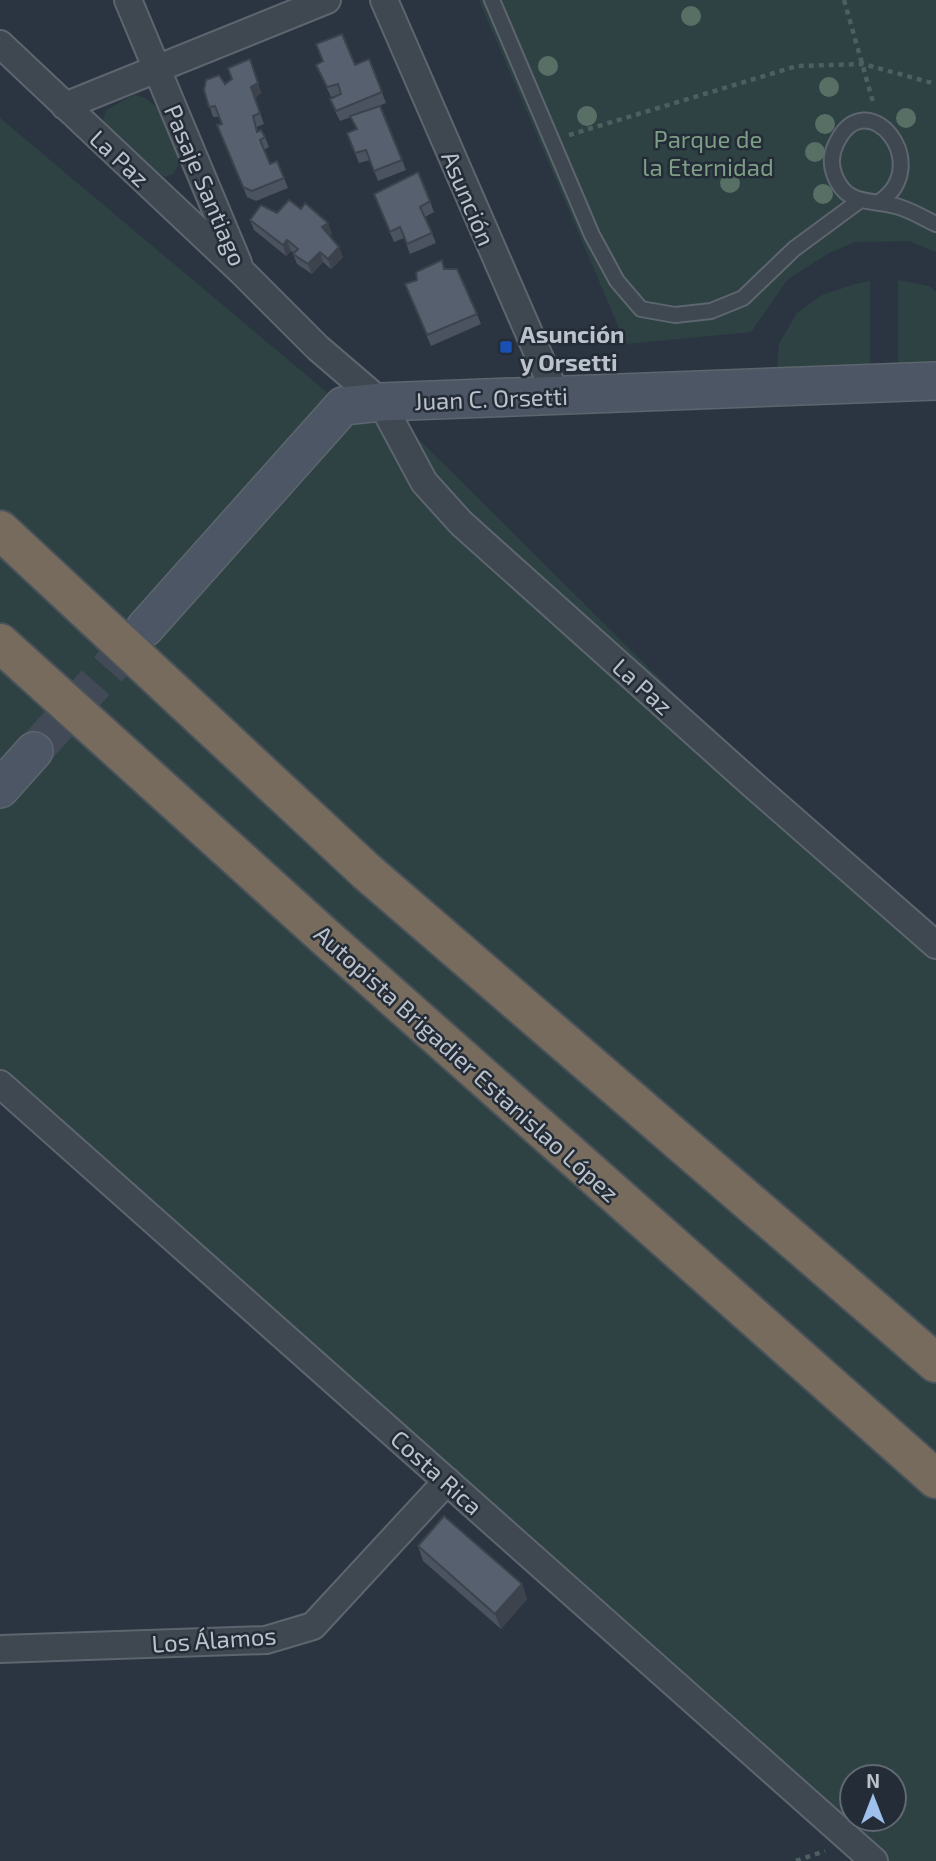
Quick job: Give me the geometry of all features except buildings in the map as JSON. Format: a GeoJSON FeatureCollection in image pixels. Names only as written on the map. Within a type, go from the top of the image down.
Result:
{"type":"FeatureCollection","features":[{"type":"Feature","properties":{"kind":"highway"},"geometry":{"type":"LineString","coordinates":[[0,530],[367,872],[936,1363]]}},
{"type":"Feature","properties":{"kind":"highway","name":"Autopista Brigadier Estanislao López"},"geometry":{"type":"LineString","coordinates":[[0,643],[323,935],[936,1479]]}},
{"type":"Feature","properties":{"kind":"street","name":"Pasaje Santiago"},"geometry":{"type":"LineString","coordinates":[[128,0],[241,271],[318,348],[382,402]]}},
{"type":"Feature","properties":{"kind":"street"},"geometry":{"type":"LineString","coordinates":[[65,106],[327,0]]}},
{"type":"Feature","properties":{"kind":"street","name":"Asunción"},"geometry":{"type":"LineString","coordinates":[[384,0],[556,395]]}},
{"type":"Feature","properties":{"kind":"street","name":"La Paz"},"geometry":{"type":"LineString","coordinates":[[0,44],[241,271]]}},
{"type":"Feature","properties":{"kind":"street","name":"Juan C. Orsetti"},"geometry":{"type":"LineString","coordinates":[[145,628],[343,406],[382,402],[936,381]]}},
{"type":"Feature","properties":{"kind":"street","name":"La Paz"},"geometry":{"type":"LineString","coordinates":[[382,402],[424,482],[461,523],[936,945]]}},
{"type":"Feature","properties":{"kind":"street"},"geometry":{"type":"LineString","coordinates":[[0,789],[34,751]]}},
{"type":"Feature","properties":{"kind":"street","name":"Costa Rica"},"geometry":{"type":"LineString","coordinates":[[4,1097],[447,1481],[874,1861]]}},
{"type":"Feature","properties":{"kind":"street","name":"Los Álamos"},"geometry":{"type":"LineString","coordinates":[[0,1649],[266,1640],[313,1626],[447,1481]]}},
{"type":"Feature","properties":{"kind":"lane"},"geometry":{"type":"LineString","coordinates":[[492,0],[592,236],[617,281],[641,309],[675,315],[711,311],[743,298],[794,249],[859,201]]}},
{"type":"Feature","properties":{"kind":"lane"},"geometry":{"type":"LineString","coordinates":[[879,202],[897,194],[903,187],[909,179],[913,160],[907,141],[894,127],[875,120],[855,124],[839,136],[831,153],[832,173],[837,182],[842,190],[859,201],[900,207],[936,224]]}},
{"type":"Feature","properties":{"kind":"path"},"geometry":{"type":"LineString","coordinates":[[844,0],[863,64],[875,120]]}},
{"type":"Feature","properties":{"kind":"path"},"geometry":{"type":"LineString","coordinates":[[552,140],[797,66],[863,64],[936,84]]}},
{"type":"Feature","properties":{"kind":"green space","name":"Parque de la Eternidad"},"geometry":{"type":"Polygon","coordinates":[[[479,0],[936,0],[936,252],[909,241],[855,242],[829,253],[788,279],[751,332],[626,344],[479,0]]]}},
{"type":"Feature","properties":{"kind":"green space"},"geometry":{"type":"Polygon","coordinates":[[[133,95],[151,102],[168,127],[179,157],[179,164],[173,174],[165,177],[155,171],[103,121],[106,110],[133,95]]]}},
{"type":"Feature","properties":{"kind":"green space"},"geometry":{"type":"Polygon","coordinates":[[[0,118],[343,406],[381,402],[936,953],[936,1861],[874,1861],[843,1833],[908,1833],[908,1763],[838,1763],[838,1829],[0,1084],[0,118]]]}},
{"type":"Feature","properties":{"kind":"green space"},"geometry":{"type":"Polygon","coordinates":[[[898,280],[929,286],[936,291],[936,364],[898,365],[898,280]]]}},
{"type":"Feature","properties":{"kind":"green space"},"geometry":{"type":"Polygon","coordinates":[[[870,281],[870,365],[777,369],[779,344],[797,313],[822,295],[870,281]]]}},
{"type":"Feature","properties":{"kind":"tunnel"},"geometry":{"type":"LineString","coordinates":[[34,751],[145,628]]}},
{"type":"Feature","properties":{"kind":"place","name":"Asunción y Orsetti"},"geometry":{"type":"Point","coordinates":[506,347]}}]}
